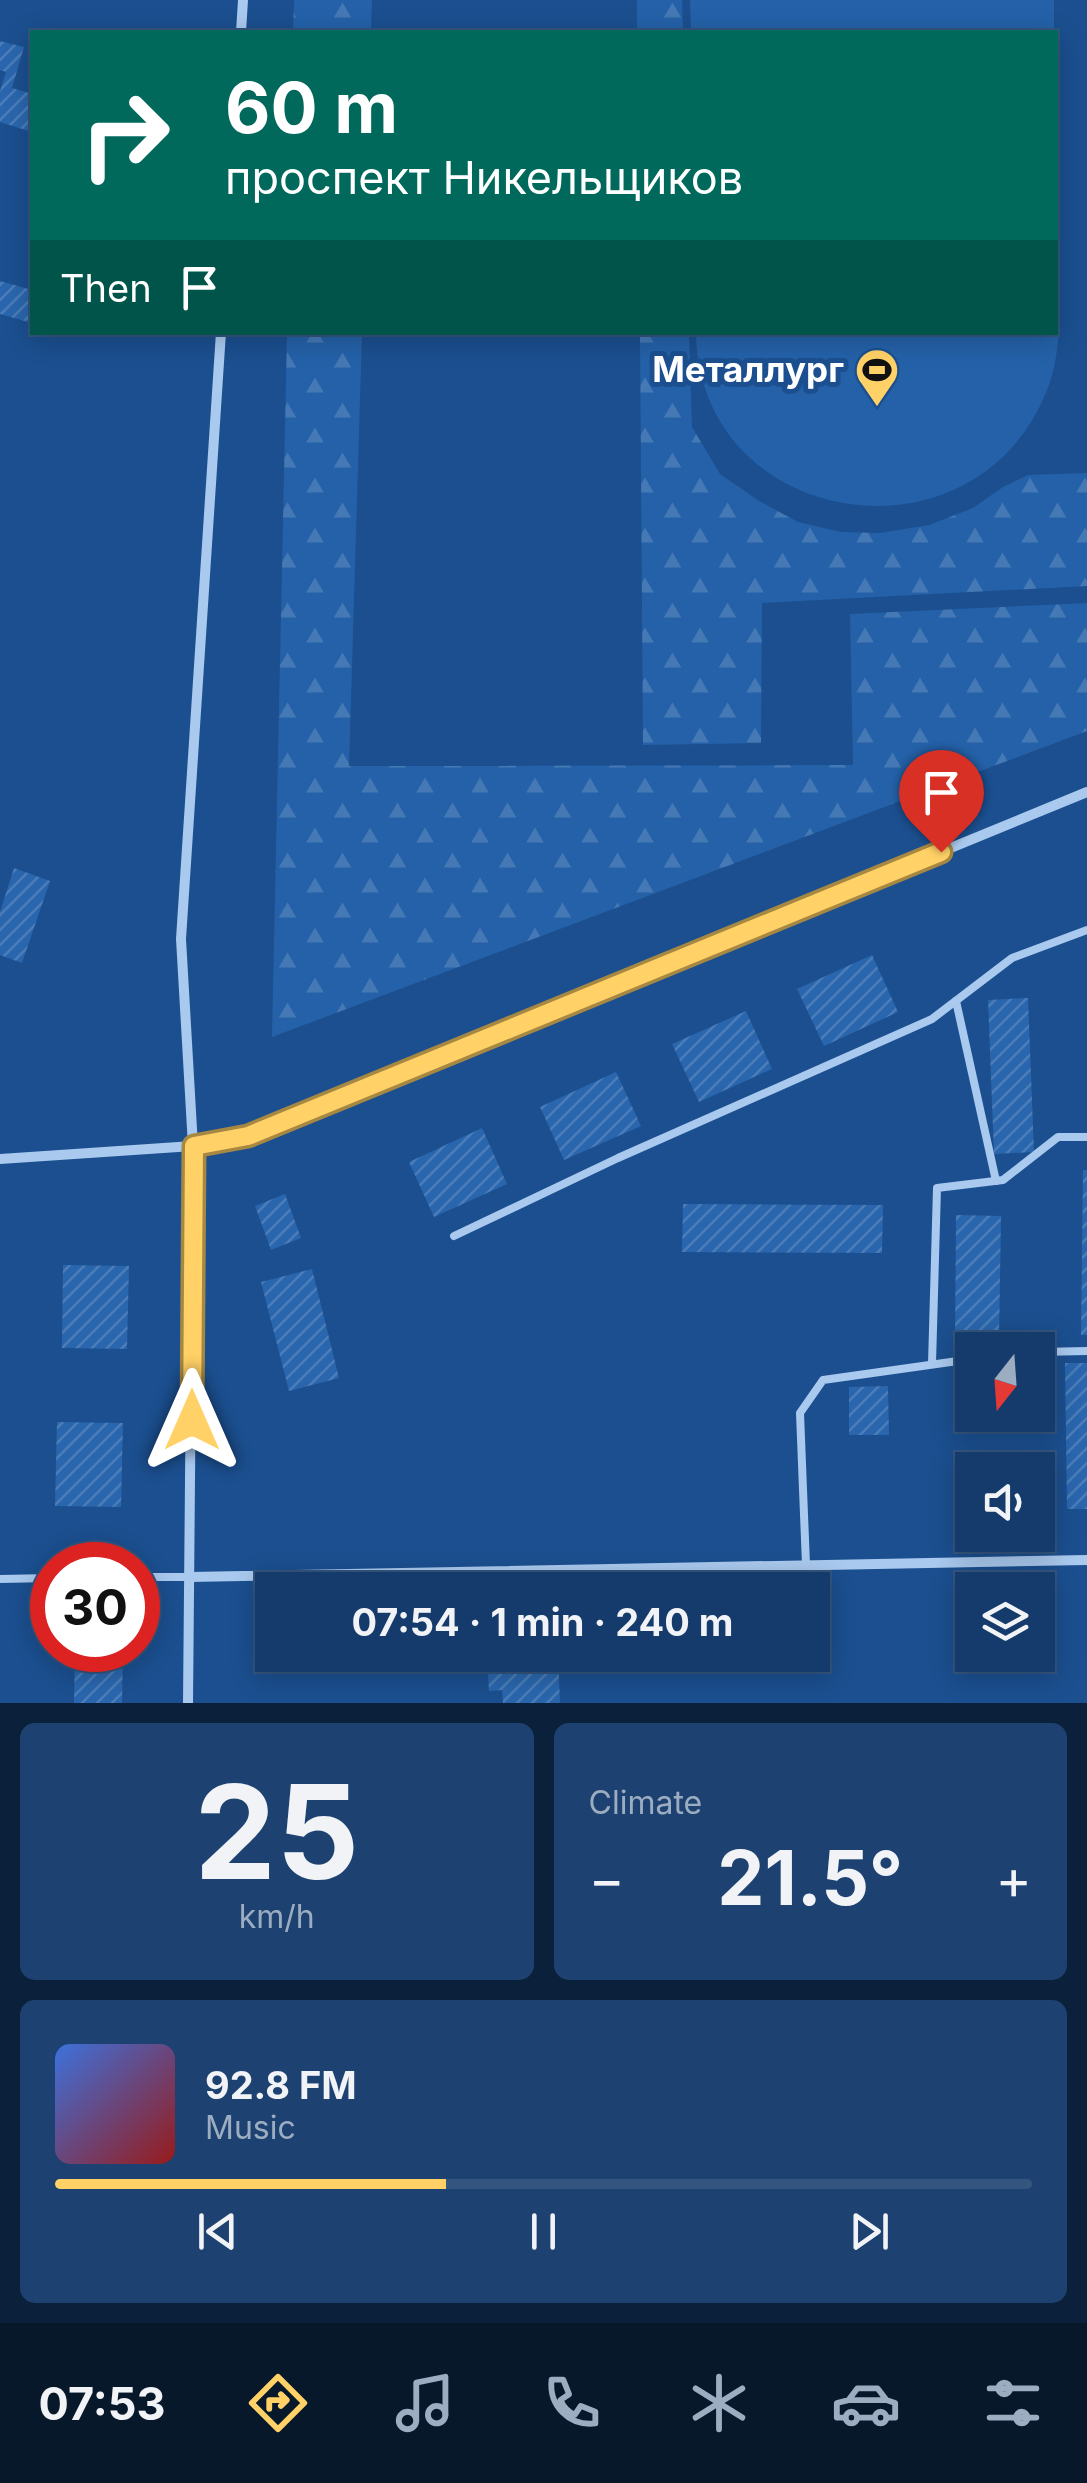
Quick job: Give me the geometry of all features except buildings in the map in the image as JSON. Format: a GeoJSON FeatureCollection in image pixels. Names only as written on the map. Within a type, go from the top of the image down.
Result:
{"type":"FeatureCollection","features":[{"type":"Feature","properties":{"kind":"street"},"geometry":{"type":"LineString","coordinates":[[241,30],[243,0]]}},
{"type":"Feature","properties":{"kind":"street"},"geometry":{"type":"LineString","coordinates":[[188,1703],[194,1146],[182,939],[221,335]]}},
{"type":"Feature","properties":{"kind":"street"},"geometry":{"type":"LineString","coordinates":[[0,1159],[194,1146],[248,1136],[1087,792]]}},
{"type":"Feature","properties":{"kind":"street"},"geometry":{"type":"LineString","coordinates":[[190,1577],[1087,1560]]}},
{"type":"Feature","properties":{"kind":"lane"},"geometry":{"type":"LineString","coordinates":[[454,1236],[618,1158],[932,1019],[1012,958],[1087,930]]}},
{"type":"Feature","properties":{"kind":"lane"},"geometry":{"type":"LineString","coordinates":[[956,1001],[996,1180]]}},
{"type":"Feature","properties":{"kind":"lane"},"geometry":{"type":"LineString","coordinates":[[932,1364],[937,1188],[1003,1180],[1058,1137],[1087,1137]]}},
{"type":"Feature","properties":{"kind":"lane"},"geometry":{"type":"LineString","coordinates":[[1055,1352],[1087,1351]]}},
{"type":"Feature","properties":{"kind":"lane"},"geometry":{"type":"LineString","coordinates":[[806,1565],[800,1413],[824,1380],[955,1361]]}},
{"type":"Feature","properties":{"kind":"lane"},"geometry":{"type":"LineString","coordinates":[[160,1578],[190,1577]]}},
{"type":"Feature","properties":{"kind":"lane"},"geometry":{"type":"LineString","coordinates":[[0,1579],[30,1578]]}},
{"type":"Feature","properties":{"kind":"green space"},"geometry":{"type":"Polygon","coordinates":[[[294,0],[372,0],[371,30],[293,30],[294,0]]]}},
{"type":"Feature","properties":{"kind":"green space"},"geometry":{"type":"Polygon","coordinates":[[[637,0],[682,0],[683,30],[637,30],[637,0]]]}},
{"type":"Feature","properties":{"kind":"green space"},"geometry":{"type":"Polygon","coordinates":[[[690,0],[1054,0],[1054,30],[691,30],[690,0]]]}},
{"type":"Feature","properties":{"kind":"green space","name":"Металлург"},"geometry":{"type":"Polygon","coordinates":[[[1058,279],[1059,306],[1058,343],[1045,395],[1009,451],[959,487],[902,504],[844,503],[788,485],[741,449],[709,399],[696,335],[1058,335],[1058,279]]]}},
{"type":"Feature","properties":{"kind":"green space"},"geometry":{"type":"Polygon","coordinates":[[[287,335],[362,335],[349,766],[853,765],[850,614],[1087,603],[1087,731],[272,1037],[287,335]]]}},
{"type":"Feature","properties":{"kind":"green space"},"geometry":{"type":"Polygon","coordinates":[[[640,335],[689,335],[692,427],[720,474],[798,522],[841,532],[880,533],[929,525],[973,508],[1028,475],[1087,473],[1087,586],[762,603],[761,743],[643,745],[640,335]]]}},
{"type":"Feature","properties":{"kind":"place","name":"Металлург"},"geometry":{"type":"Point","coordinates":[877,408]}},
{"type":"Feature","properties":{"kind":"route"},"geometry":{"type":"LineString","coordinates":[[192,1420],[194,1146],[248,1136],[941,852]]}}]}
